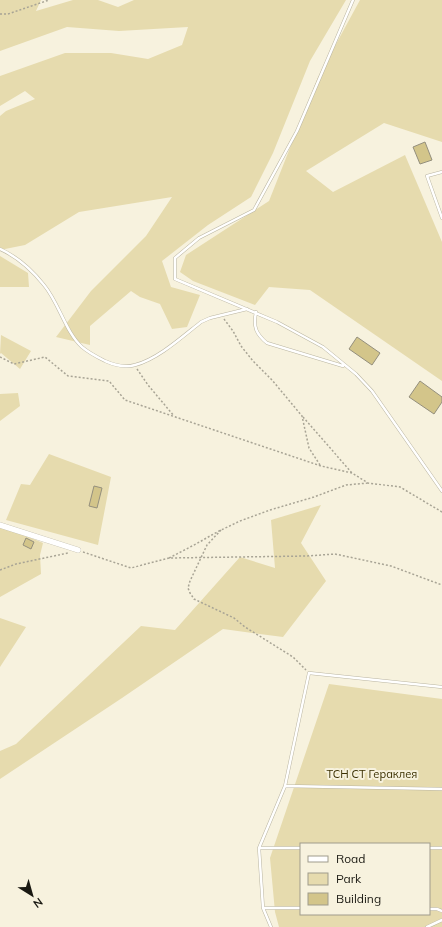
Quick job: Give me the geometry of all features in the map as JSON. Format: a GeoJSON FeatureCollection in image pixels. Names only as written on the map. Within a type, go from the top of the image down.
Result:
{"type":"FeatureCollection","features":[{"type":"Feature","properties":{"kind":"street"},"geometry":{"type":"LineString","coordinates":[[0,525],[78,550]]}},
{"type":"Feature","properties":{"kind":"lane"},"geometry":{"type":"LineString","coordinates":[[353,0],[297,131],[254,210],[199,238],[176,258],[175,279],[256,312],[323,347],[346,366],[372,391],[442,492]]}},
{"type":"Feature","properties":{"kind":"lane"},"geometry":{"type":"LineString","coordinates":[[442,172],[426,176],[442,218]]}},
{"type":"Feature","properties":{"kind":"lane"},"geometry":{"type":"LineString","coordinates":[[0,249],[26,265],[44,285],[56,301],[70,331],[81,347],[96,357],[125,367],[150,360],[201,322],[210,318],[248,309]]}},
{"type":"Feature","properties":{"kind":"lane"},"geometry":{"type":"LineString","coordinates":[[256,312],[254,320],[256,329],[259,337],[267,343],[346,366]]}},
{"type":"Feature","properties":{"kind":"lane"},"geometry":{"type":"LineString","coordinates":[[271,927],[263,908],[259,848],[285,786],[309,673],[442,688]]}},
{"type":"Feature","properties":{"kind":"lane"},"geometry":{"type":"LineString","coordinates":[[285,786],[442,789]]}},
{"type":"Feature","properties":{"kind":"lane"},"geometry":{"type":"LineString","coordinates":[[259,848],[300,848]]}},
{"type":"Feature","properties":{"kind":"lane"},"geometry":{"type":"LineString","coordinates":[[430,848],[442,848]]}},
{"type":"Feature","properties":{"kind":"lane"},"geometry":{"type":"LineString","coordinates":[[263,908],[300,908]]}},
{"type":"Feature","properties":{"kind":"lane"},"geometry":{"type":"LineString","coordinates":[[430,909],[442,911]]}},
{"type":"Feature","properties":{"kind":"lane"},"geometry":{"type":"LineString","coordinates":[[427,927],[442,920]]}},
{"type":"Feature","properties":{"kind":"path"},"geometry":{"type":"LineString","coordinates":[[0,14],[8,14],[49,0]]}},
{"type":"Feature","properties":{"kind":"path"},"geometry":{"type":"LineString","coordinates":[[222,316],[241,346],[253,361],[272,380],[352,473],[368,483]]}},
{"type":"Feature","properties":{"kind":"path"},"geometry":{"type":"LineString","coordinates":[[0,357],[14,364],[45,357],[68,376],[109,381],[125,400],[321,466],[352,473]]}},
{"type":"Feature","properties":{"kind":"path"},"geometry":{"type":"LineString","coordinates":[[135,365],[148,385],[174,417]]}},
{"type":"Feature","properties":{"kind":"path"},"geometry":{"type":"LineString","coordinates":[[302,416],[309,448],[321,466]]}},
{"type":"Feature","properties":{"kind":"path"},"geometry":{"type":"LineString","coordinates":[[0,570],[16,564],[78,550],[131,568],[169,558],[240,521],[346,485],[368,483],[400,487],[442,512]]}},
{"type":"Feature","properties":{"kind":"path"},"geometry":{"type":"LineString","coordinates":[[221,530],[207,545],[190,581],[188,588],[190,593],[194,599],[234,618],[293,657],[309,673]]}},
{"type":"Feature","properties":{"kind":"path"},"geometry":{"type":"LineString","coordinates":[[169,558],[307,556],[335,554],[391,566],[442,585]]}},
{"type":"Feature","properties":{"kind":"green space"},"geometry":{"type":"Polygon","coordinates":[[[0,0],[41,0],[36,11],[73,0],[98,0],[118,7],[134,0],[346,0],[310,61],[273,153],[251,197],[208,225],[162,261],[171,287],[200,295],[187,327],[172,329],[160,304],[140,297],[131,291],[90,326],[90,345],[56,337],[91,291],[146,236],[172,197],[79,212],[25,245],[0,250],[0,116],[6,111],[35,99],[25,91],[0,106],[0,76],[65,53],[111,53],[148,59],[182,45],[188,27],[119,31],[67,27],[0,51],[0,0]]]}},
{"type":"Feature","properties":{"kind":"green space"},"geometry":{"type":"Polygon","coordinates":[[[360,0],[442,0],[442,142],[384,123],[306,171],[333,192],[405,155],[442,242],[442,381],[310,290],[269,287],[255,305],[193,281],[180,272],[186,255],[269,201],[318,77],[360,0]]]}},
{"type":"Feature","properties":{"kind":"green space"},"geometry":{"type":"Polygon","coordinates":[[[0,256],[28,273],[29,287],[0,287],[0,256]]]}},
{"type":"Feature","properties":{"kind":"green space"},"geometry":{"type":"Polygon","coordinates":[[[1,335],[31,351],[20,369],[1,353],[0,354],[1,335]]]}},
{"type":"Feature","properties":{"kind":"green space"},"geometry":{"type":"Polygon","coordinates":[[[18,393],[20,406],[0,421],[0,394],[18,393]]]}},
{"type":"Feature","properties":{"kind":"green space"},"geometry":{"type":"Polygon","coordinates":[[[49,454],[111,477],[98,545],[6,520],[21,484],[30,485],[49,454]]]}},
{"type":"Feature","properties":{"kind":"green space"},"geometry":{"type":"Polygon","coordinates":[[[321,505],[301,543],[326,581],[283,637],[223,629],[0,779],[0,751],[16,744],[141,626],[175,630],[240,557],[275,568],[271,520],[321,505]]]}},
{"type":"Feature","properties":{"kind":"green space"},"geometry":{"type":"Polygon","coordinates":[[[0,525],[43,543],[40,555],[41,574],[0,597],[0,525]]]}},
{"type":"Feature","properties":{"kind":"green space"},"geometry":{"type":"Polygon","coordinates":[[[0,618],[26,627],[0,667],[0,618]]]}},
{"type":"Feature","properties":{"kind":"green space","name":"ТСН СТ Гераклея"},"geometry":{"type":"Polygon","coordinates":[[[329,684],[442,699],[442,927],[279,927],[275,912],[270,858],[329,684]]]}},
{"type":"Feature","properties":{"kind":"building"},"geometry":{"type":"Polygon","coordinates":[[[425,142],[432,160],[420,164],[413,147],[425,142]]]}},
{"type":"Feature","properties":{"kind":"building"},"geometry":{"type":"Polygon","coordinates":[[[357,337],[380,353],[372,365],[349,349],[357,337]]]}},
{"type":"Feature","properties":{"kind":"building"},"geometry":{"type":"Polygon","coordinates":[[[420,381],[442,397],[442,402],[434,414],[409,397],[420,381]]]}},
{"type":"Feature","properties":{"kind":"building"},"geometry":{"type":"Polygon","coordinates":[[[94,486],[102,488],[97,508],[89,506],[94,486]]]}},
{"type":"Feature","properties":{"kind":"building"},"geometry":{"type":"Polygon","coordinates":[[[26,538],[34,542],[31,549],[23,545],[26,538]]]}}]}
